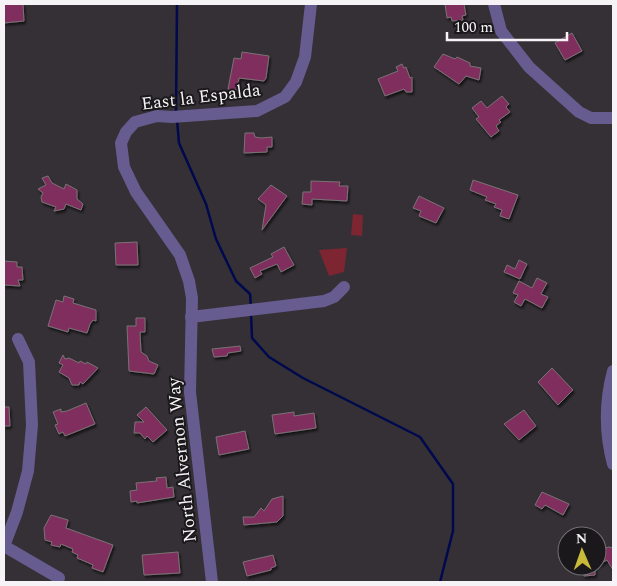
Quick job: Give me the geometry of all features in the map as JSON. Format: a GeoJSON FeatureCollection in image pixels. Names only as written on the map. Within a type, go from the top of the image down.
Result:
{"type":"FeatureCollection","features":[{"type":"Feature","properties":{"kind":"street","name":"East la Espalda"},"geometry":{"type":"LineString","coordinates":[[121,143],[126,132],[135,122],[157,116],[172,117],[257,111],[269,107],[285,97],[296,82],[305,57],[311,4]]}},
{"type":"Feature","properties":{"kind":"street"},"geometry":{"type":"LineString","coordinates":[[494,4],[501,31],[529,67],[579,112],[591,118],[613,118]]}},
{"type":"Feature","properties":{"kind":"street","name":"North Alvernon Way"},"geometry":{"type":"LineString","coordinates":[[121,143],[124,167],[136,192],[180,255],[189,281],[192,298],[190,392],[212,582]]}},
{"type":"Feature","properties":{"kind":"street"},"geometry":{"type":"LineString","coordinates":[[192,317],[324,301],[334,297],[344,287]]}},
{"type":"Feature","properties":{"kind":"street"},"geometry":{"type":"LineString","coordinates":[[18,338],[29,362],[32,424],[28,471],[4,546],[59,578]]}},
{"type":"Feature","properties":{"kind":"street"},"geometry":{"type":"LineString","coordinates":[[613,371],[607,416],[609,448],[613,464]]}},
{"type":"Feature","properties":{"kind":"shaded area"},"geometry":{"type":"Polygon","coordinates":[[[353,214],[363,215],[362,236],[351,235],[353,214]]]}},
{"type":"Feature","properties":{"kind":"shaded area"},"geometry":{"type":"Polygon","coordinates":[[[347,248],[344,272],[329,276],[319,250],[347,248]]]}},
{"type":"Feature","properties":{"kind":"building"},"geometry":{"type":"Polygon","coordinates":[[[4,4],[23,4],[24,21],[4,23],[4,4]]]}},
{"type":"Feature","properties":{"kind":"building"},"geometry":{"type":"Polygon","coordinates":[[[445,4],[464,4],[466,15],[462,16],[463,20],[452,21],[451,17],[447,18],[445,4]]]}},
{"type":"Feature","properties":{"kind":"building"},"geometry":{"type":"Polygon","coordinates":[[[572,33],[582,51],[565,60],[555,43],[572,33]]]}},
{"type":"Feature","properties":{"kind":"building"},"geometry":{"type":"Polygon","coordinates":[[[242,52],[269,56],[266,78],[264,81],[239,78],[237,90],[228,89],[234,58],[241,59],[242,52]]]}},
{"type":"Feature","properties":{"kind":"building"},"geometry":{"type":"Polygon","coordinates":[[[443,54],[455,59],[457,57],[470,63],[470,66],[481,68],[479,80],[466,76],[459,84],[434,67],[443,54]]]}},
{"type":"Feature","properties":{"kind":"building"},"geometry":{"type":"Polygon","coordinates":[[[402,64],[404,68],[406,67],[410,78],[412,77],[412,92],[406,92],[404,89],[385,96],[378,79],[398,71],[396,67],[402,64]]]}},
{"type":"Feature","properties":{"kind":"building"},"geometry":{"type":"Polygon","coordinates":[[[502,96],[509,104],[506,107],[510,112],[499,120],[501,122],[496,126],[499,131],[491,137],[476,119],[479,117],[472,108],[481,101],[487,108],[502,96]]]}},
{"type":"Feature","properties":{"kind":"building"},"geometry":{"type":"Polygon","coordinates":[[[245,133],[254,133],[255,137],[261,138],[272,137],[272,147],[267,147],[267,152],[244,153],[245,133]]]}},
{"type":"Feature","properties":{"kind":"building"},"geometry":{"type":"Polygon","coordinates":[[[48,176],[52,183],[64,189],[66,184],[77,190],[77,199],[83,204],[81,210],[66,204],[64,209],[54,211],[56,207],[42,202],[41,197],[43,193],[38,189],[46,185],[42,178],[48,176]]]}},
{"type":"Feature","properties":{"kind":"building"},"geometry":{"type":"Polygon","coordinates":[[[473,180],[518,195],[509,219],[500,216],[502,210],[494,207],[496,204],[485,200],[487,197],[470,190],[473,180]]]}},
{"type":"Feature","properties":{"kind":"building"},"geometry":{"type":"Polygon","coordinates":[[[311,181],[340,182],[339,186],[348,186],[347,201],[312,199],[312,205],[302,204],[303,192],[311,192],[311,181]]]}},
{"type":"Feature","properties":{"kind":"building"},"geometry":{"type":"Polygon","coordinates":[[[271,185],[287,196],[262,230],[266,205],[258,199],[271,185]]]}},
{"type":"Feature","properties":{"kind":"building"},"geometry":{"type":"Polygon","coordinates":[[[419,196],[444,208],[436,223],[419,216],[421,211],[413,208],[419,196]]]}},
{"type":"Feature","properties":{"kind":"building"},"geometry":{"type":"Polygon","coordinates":[[[137,242],[138,265],[116,265],[115,243],[137,242]]]}},
{"type":"Feature","properties":{"kind":"building"},"geometry":{"type":"Polygon","coordinates":[[[284,247],[294,265],[281,272],[277,264],[260,271],[262,274],[255,278],[250,268],[273,257],[271,254],[284,247]]]}},
{"type":"Feature","properties":{"kind":"building"},"geometry":{"type":"Polygon","coordinates":[[[519,260],[527,264],[520,279],[504,272],[507,265],[515,269],[519,260]]]}},
{"type":"Feature","properties":{"kind":"building"},"geometry":{"type":"Polygon","coordinates":[[[4,261],[17,262],[17,267],[22,267],[23,280],[18,280],[20,286],[4,285],[4,261]]]}},
{"type":"Feature","properties":{"kind":"building"},"geometry":{"type":"Polygon","coordinates":[[[537,278],[547,283],[541,294],[548,297],[542,308],[525,299],[521,306],[514,302],[518,295],[513,293],[519,281],[532,288],[537,278]]]}},
{"type":"Feature","properties":{"kind":"building"},"geometry":{"type":"Polygon","coordinates":[[[64,296],[74,299],[73,303],[96,310],[96,321],[93,320],[90,324],[87,333],[69,328],[68,332],[48,326],[56,300],[63,302],[64,296]]]}},
{"type":"Feature","properties":{"kind":"building"},"geometry":{"type":"Polygon","coordinates":[[[136,318],[145,318],[145,332],[140,332],[141,352],[147,356],[149,361],[158,365],[154,374],[129,371],[127,326],[136,326],[136,318]]]}},
{"type":"Feature","properties":{"kind":"building"},"geometry":{"type":"Polygon","coordinates":[[[240,346],[241,351],[228,353],[227,356],[214,357],[212,349],[240,346]]]}},
{"type":"Feature","properties":{"kind":"building"},"geometry":{"type":"Polygon","coordinates":[[[63,355],[65,359],[69,358],[86,364],[87,362],[98,368],[83,384],[80,382],[79,385],[72,385],[69,378],[59,372],[63,365],[59,363],[63,355]]]}},
{"type":"Feature","properties":{"kind":"building"},"geometry":{"type":"Polygon","coordinates":[[[552,368],[573,390],[558,405],[538,382],[552,368]]]}},
{"type":"Feature","properties":{"kind":"building"},"geometry":{"type":"Polygon","coordinates":[[[86,403],[95,424],[65,436],[63,432],[59,434],[55,425],[58,424],[53,412],[61,409],[61,412],[67,411],[86,403]]]}},
{"type":"Feature","properties":{"kind":"building"},"geometry":{"type":"Polygon","coordinates":[[[4,407],[9,407],[10,426],[4,426],[4,407]]]}},
{"type":"Feature","properties":{"kind":"building"},"geometry":{"type":"Polygon","coordinates":[[[146,407],[167,430],[153,442],[147,436],[145,439],[140,433],[134,433],[135,422],[144,422],[137,415],[146,407]]]}},
{"type":"Feature","properties":{"kind":"building"},"geometry":{"type":"Polygon","coordinates":[[[524,410],[536,426],[519,440],[504,424],[524,410]]]}},
{"type":"Feature","properties":{"kind":"building"},"geometry":{"type":"Polygon","coordinates":[[[294,412],[294,416],[314,413],[316,428],[275,434],[272,415],[294,412]]]}},
{"type":"Feature","properties":{"kind":"building"},"geometry":{"type":"Polygon","coordinates":[[[245,431],[249,449],[219,455],[216,437],[245,431]]]}},
{"type":"Feature","properties":{"kind":"building"},"geometry":{"type":"Polygon","coordinates":[[[166,477],[167,488],[173,487],[174,497],[137,503],[137,501],[131,502],[130,491],[137,490],[136,483],[157,481],[156,478],[166,477]]]}},
{"type":"Feature","properties":{"kind":"building"},"geometry":{"type":"Polygon","coordinates":[[[542,492],[569,504],[563,515],[545,505],[542,509],[535,505],[542,492]]]}},
{"type":"Feature","properties":{"kind":"building"},"geometry":{"type":"Polygon","coordinates":[[[283,496],[283,516],[277,522],[244,525],[243,517],[254,517],[261,508],[264,511],[272,499],[283,496]]]}},
{"type":"Feature","properties":{"kind":"building"},"geometry":{"type":"Polygon","coordinates":[[[51,515],[68,520],[66,528],[113,545],[103,572],[92,568],[93,565],[77,558],[78,555],[72,552],[73,549],[61,544],[60,547],[51,545],[52,542],[45,540],[44,528],[51,515]]]}},
{"type":"Feature","properties":{"kind":"building"},"geometry":{"type":"Polygon","coordinates":[[[607,548],[613,548],[613,570],[607,560],[607,548]]]}},
{"type":"Feature","properties":{"kind":"building"},"geometry":{"type":"Polygon","coordinates":[[[178,552],[180,573],[144,575],[142,555],[178,552]]]}},
{"type":"Feature","properties":{"kind":"building"},"geometry":{"type":"Polygon","coordinates":[[[273,555],[276,566],[271,568],[271,570],[247,576],[243,562],[273,555]]]}},
{"type":"Feature","properties":{"kind":"waterway"},"geometry":{"type":"LineString","coordinates":[[176,112],[177,4]]}},
{"type":"Feature","properties":{"kind":"waterway"},"geometry":{"type":"LineString","coordinates":[[177,120],[179,143],[206,204],[216,239],[236,281],[250,294],[251,306]]}},
{"type":"Feature","properties":{"kind":"waterway"},"geometry":{"type":"LineString","coordinates":[[251,314],[252,338],[269,357],[303,378],[420,437],[453,484],[453,531],[440,582]]}}]}
